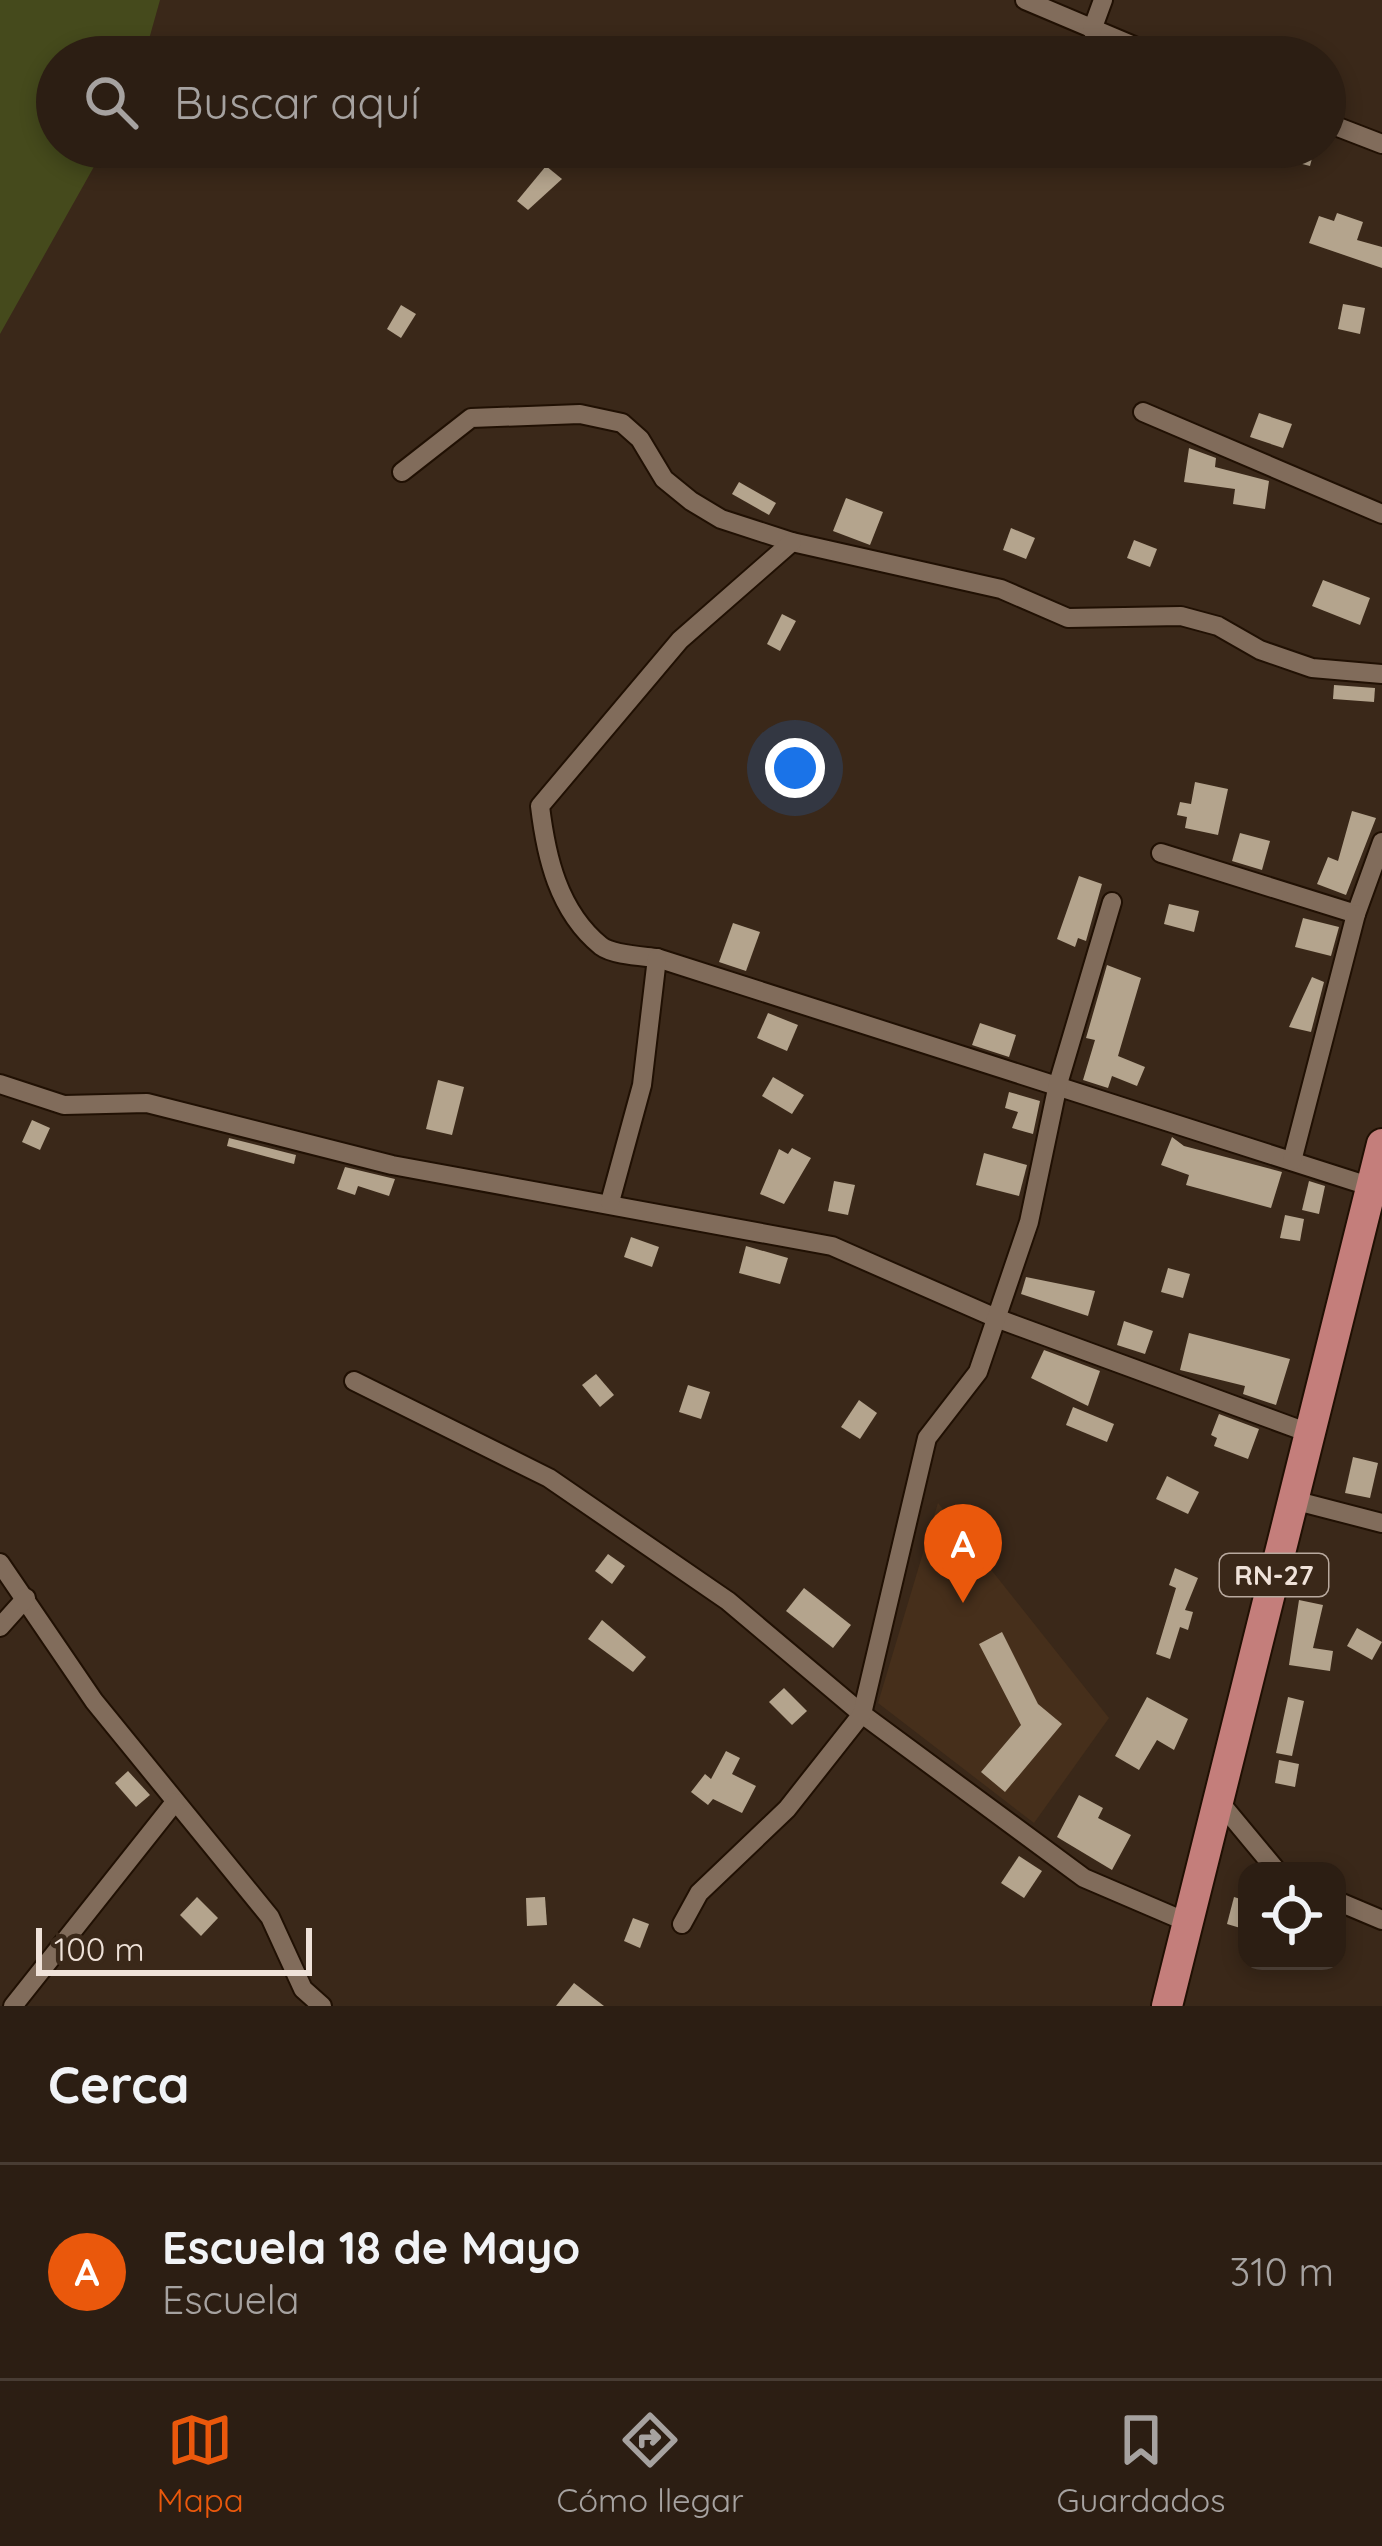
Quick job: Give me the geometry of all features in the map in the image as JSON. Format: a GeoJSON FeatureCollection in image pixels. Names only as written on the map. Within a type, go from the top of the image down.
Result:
{"type":"FeatureCollection","features":[{"type":"Feature","properties":{"kind":"main road","name":"RN-27"},"geometry":{"type":"LineString","coordinates":[[1167,2006],[1382,1144]]}},
{"type":"Feature","properties":{"kind":"street"},"geometry":{"type":"LineString","coordinates":[[1025,0],[1107,36]]}},
{"type":"Feature","properties":{"kind":"street"},"geometry":{"type":"LineString","coordinates":[[1092,30],[1103,0]]}},
{"type":"Feature","properties":{"kind":"street"},"geometry":{"type":"LineString","coordinates":[[1346,130],[1382,144]]}},
{"type":"Feature","properties":{"kind":"street"},"geometry":{"type":"LineString","coordinates":[[1143,412],[1382,514]]}},
{"type":"Feature","properties":{"kind":"street"},"geometry":{"type":"LineString","coordinates":[[402,472],[471,418],[580,414],[622,423],[640,439],[664,479],[691,501],[721,518],[792,542],[1000,589],[1068,618],[1181,616],[1218,626],[1260,650],[1312,668],[1382,674]]}},
{"type":"Feature","properties":{"kind":"street"},"geometry":{"type":"LineString","coordinates":[[792,542],[680,640],[540,806],[547,862],[572,912],[603,949],[657,958],[1372,1187]]}},
{"type":"Feature","properties":{"kind":"street"},"geometry":{"type":"LineString","coordinates":[[1292,1161],[1356,914],[1382,842]]}},
{"type":"Feature","properties":{"kind":"street"},"geometry":{"type":"LineString","coordinates":[[1161,853],[1356,914]]}},
{"type":"Feature","properties":{"kind":"street"},"geometry":{"type":"LineString","coordinates":[[682,1924],[699,1893],[787,1809],[862,1714],[927,1438],[979,1372],[1029,1222],[1058,1084],[1112,902]]}},
{"type":"Feature","properties":{"kind":"street"},"geometry":{"type":"LineString","coordinates":[[610,1202],[642,1085],[657,958]]}},
{"type":"Feature","properties":{"kind":"street"},"geometry":{"type":"LineString","coordinates":[[0,1084],[64,1105],[147,1103],[392,1165],[832,1246],[996,1318],[1309,1432]]}},
{"type":"Feature","properties":{"kind":"street"},"geometry":{"type":"LineString","coordinates":[[354,1381],[549,1478],[728,1600],[862,1714],[1084,1878],[1189,1923]]}},
{"type":"Feature","properties":{"kind":"street"},"geometry":{"type":"LineString","coordinates":[[1293,1500],[1382,1523]]}},
{"type":"Feature","properties":{"kind":"street"},"geometry":{"type":"LineString","coordinates":[[0,1563],[94,1701],[271,1917],[297,1998],[322,2006]]}},
{"type":"Feature","properties":{"kind":"street"},"geometry":{"type":"LineString","coordinates":[[0,1628],[26,1598]]}},
{"type":"Feature","properties":{"kind":"street"},"geometry":{"type":"LineString","coordinates":[[1218,1800],[1270,1862]]}},
{"type":"Feature","properties":{"kind":"street"},"geometry":{"type":"LineString","coordinates":[[13,2006],[175,1802]]}},
{"type":"Feature","properties":{"kind":"street"},"geometry":{"type":"LineString","coordinates":[[1346,1905],[1382,1920]]}},
{"type":"Feature","properties":{"kind":"shaded area"},"geometry":{"type":"Polygon","coordinates":[[[938,1503],[1109,1718],[1034,1823],[878,1703],[938,1503]]]}},
{"type":"Feature","properties":{"kind":"green space"},"geometry":{"type":"Polygon","coordinates":[[[0,0],[160,0],[150,36],[36,36],[36,168],[93,168],[0,334],[0,0]]]}},
{"type":"Feature","properties":{"kind":"building"},"geometry":{"type":"Polygon","coordinates":[[[544,168],[562,179],[528,210],[517,201],[544,168]]]}},
{"type":"Feature","properties":{"kind":"building"},"geometry":{"type":"Polygon","coordinates":[[[1337,213],[1363,222],[1357,240],[1382,247],[1382,268],[1309,243],[1319,216],[1334,221],[1337,213]]]}},
{"type":"Feature","properties":{"kind":"building"},"geometry":{"type":"Polygon","coordinates":[[[1343,304],[1365,308],[1360,334],[1338,329],[1343,304]]]}},
{"type":"Feature","properties":{"kind":"building"},"geometry":{"type":"Polygon","coordinates":[[[401,305],[416,314],[401,338],[387,329],[401,305]]]}},
{"type":"Feature","properties":{"kind":"building"},"geometry":{"type":"Polygon","coordinates":[[[1259,413],[1292,424],[1283,448],[1250,437],[1259,413]]]}},
{"type":"Feature","properties":{"kind":"building"},"geometry":{"type":"Polygon","coordinates":[[[1189,448],[1216,458],[1215,467],[1269,481],[1265,509],[1233,504],[1235,489],[1184,482],[1189,448]]]}},
{"type":"Feature","properties":{"kind":"building"},"geometry":{"type":"Polygon","coordinates":[[[739,482],[776,503],[769,515],[732,494],[739,482]]]}},
{"type":"Feature","properties":{"kind":"building"},"geometry":{"type":"Polygon","coordinates":[[[846,498],[883,512],[870,545],[833,531],[846,498]]]}},
{"type":"Feature","properties":{"kind":"building"},"geometry":{"type":"Polygon","coordinates":[[[1011,528],[1035,538],[1026,559],[1003,550],[1011,528]]]}},
{"type":"Feature","properties":{"kind":"building"},"geometry":{"type":"Polygon","coordinates":[[[1134,540],[1157,549],[1150,567],[1127,558],[1134,540]]]}},
{"type":"Feature","properties":{"kind":"building"},"geometry":{"type":"Polygon","coordinates":[[[1323,580],[1370,598],[1360,625],[1312,606],[1323,580]]]}},
{"type":"Feature","properties":{"kind":"building"},"geometry":{"type":"Polygon","coordinates":[[[782,614],[796,621],[780,651],[767,644],[782,614]]]}},
{"type":"Feature","properties":{"kind":"building"},"geometry":{"type":"Polygon","coordinates":[[[1334,685],[1375,688],[1374,702],[1333,699],[1334,685]]]}},
{"type":"Feature","properties":{"kind":"building"},"geometry":{"type":"Polygon","coordinates":[[[1195,782],[1228,789],[1218,835],[1185,828],[1187,817],[1177,815],[1180,802],[1191,804],[1195,782]]]}},
{"type":"Feature","properties":{"kind":"building"},"geometry":{"type":"Polygon","coordinates":[[[1352,811],[1376,818],[1346,895],[1317,884],[1328,857],[1338,861],[1352,811]]]}},
{"type":"Feature","properties":{"kind":"building"},"geometry":{"type":"Polygon","coordinates":[[[1240,833],[1270,841],[1262,870],[1232,861],[1240,833]]]}},
{"type":"Feature","properties":{"kind":"building"},"geometry":{"type":"Polygon","coordinates":[[[1079,876],[1102,884],[1086,941],[1078,938],[1075,947],[1057,939],[1079,876]]]}},
{"type":"Feature","properties":{"kind":"building"},"geometry":{"type":"Polygon","coordinates":[[[1169,904],[1199,911],[1194,932],[1164,924],[1169,904]]]}},
{"type":"Feature","properties":{"kind":"building"},"geometry":{"type":"Polygon","coordinates":[[[1303,918],[1339,927],[1331,956],[1295,947],[1303,918]]]}},
{"type":"Feature","properties":{"kind":"building"},"geometry":{"type":"Polygon","coordinates":[[[733,923],[760,932],[746,971],[719,962],[733,923]]]}},
{"type":"Feature","properties":{"kind":"building"},"geometry":{"type":"Polygon","coordinates":[[[1107,965],[1141,978],[1118,1056],[1145,1067],[1137,1086],[1112,1076],[1108,1088],[1083,1080],[1095,1040],[1086,1038],[1107,965]]]}},
{"type":"Feature","properties":{"kind":"building"},"geometry":{"type":"Polygon","coordinates":[[[1312,977],[1324,982],[1311,1032],[1289,1027],[1312,977]]]}},
{"type":"Feature","properties":{"kind":"building"},"geometry":{"type":"Polygon","coordinates":[[[768,1013],[798,1025],[787,1051],[757,1038],[768,1013]]]}},
{"type":"Feature","properties":{"kind":"building"},"geometry":{"type":"Polygon","coordinates":[[[980,1023],[1016,1035],[1009,1057],[972,1045],[980,1023]]]}},
{"type":"Feature","properties":{"kind":"building"},"geometry":{"type":"Polygon","coordinates":[[[773,1077],[804,1095],[792,1114],[762,1096],[773,1077]]]}},
{"type":"Feature","properties":{"kind":"building"},"geometry":{"type":"Polygon","coordinates":[[[438,1080],[464,1087],[452,1135],[426,1129],[438,1080]]]}},
{"type":"Feature","properties":{"kind":"building"},"geometry":{"type":"Polygon","coordinates":[[[1009,1092],[1040,1101],[1033,1134],[1012,1128],[1018,1112],[1005,1108],[1009,1092]]]}},
{"type":"Feature","properties":{"kind":"building"},"geometry":{"type":"Polygon","coordinates":[[[32,1120],[50,1128],[40,1150],[22,1142],[32,1120]]]}},
{"type":"Feature","properties":{"kind":"building"},"geometry":{"type":"Polygon","coordinates":[[[1172,1137],[1184,1146],[1282,1172],[1271,1208],[1186,1185],[1189,1175],[1161,1165],[1172,1137]]]}},
{"type":"Feature","properties":{"kind":"building"},"geometry":{"type":"Polygon","coordinates":[[[229,1138],[296,1155],[294,1164],[227,1146],[229,1138]]]}},
{"type":"Feature","properties":{"kind":"building"},"geometry":{"type":"Polygon","coordinates":[[[792,1148],[811,1158],[784,1204],[760,1194],[779,1149],[788,1154],[792,1148]]]}},
{"type":"Feature","properties":{"kind":"building"},"geometry":{"type":"Polygon","coordinates":[[[984,1153],[1027,1165],[1019,1196],[976,1185],[984,1153]]]}},
{"type":"Feature","properties":{"kind":"building"},"geometry":{"type":"Polygon","coordinates":[[[345,1167],[395,1179],[389,1196],[358,1186],[355,1195],[337,1189],[345,1167]]]}},
{"type":"Feature","properties":{"kind":"building"},"geometry":{"type":"Polygon","coordinates":[[[834,1181],[855,1185],[848,1215],[828,1211],[834,1181]]]}},
{"type":"Feature","properties":{"kind":"building"},"geometry":{"type":"Polygon","coordinates":[[[1309,1181],[1325,1186],[1319,1214],[1302,1210],[1309,1181]]]}},
{"type":"Feature","properties":{"kind":"building"},"geometry":{"type":"Polygon","coordinates":[[[1285,1215],[1304,1219],[1300,1241],[1280,1238],[1285,1215]]]}},
{"type":"Feature","properties":{"kind":"building"},"geometry":{"type":"Polygon","coordinates":[[[631,1237],[659,1247],[652,1267],[624,1257],[631,1237]]]}},
{"type":"Feature","properties":{"kind":"building"},"geometry":{"type":"Polygon","coordinates":[[[746,1246],[788,1258],[780,1284],[739,1273],[746,1246]]]}},
{"type":"Feature","properties":{"kind":"building"},"geometry":{"type":"Polygon","coordinates":[[[1168,1268],[1190,1274],[1183,1298],[1161,1292],[1168,1268]]]}},
{"type":"Feature","properties":{"kind":"building"},"geometry":{"type":"Polygon","coordinates":[[[1026,1277],[1095,1291],[1088,1316],[1021,1294],[1026,1277]]]}},
{"type":"Feature","properties":{"kind":"building"},"geometry":{"type":"Polygon","coordinates":[[[1124,1321],[1153,1331],[1145,1354],[1117,1345],[1124,1321]]]}},
{"type":"Feature","properties":{"kind":"building"},"geometry":{"type":"Polygon","coordinates":[[[1189,1333],[1290,1359],[1276,1405],[1243,1394],[1245,1386],[1180,1370],[1189,1333]]]}},
{"type":"Feature","properties":{"kind":"building"},"geometry":{"type":"Polygon","coordinates":[[[1044,1350],[1100,1371],[1088,1406],[1031,1378],[1044,1350]]]}},
{"type":"Feature","properties":{"kind":"building"},"geometry":{"type":"Polygon","coordinates":[[[596,1374],[614,1395],[600,1407],[582,1385],[596,1374]]]}},
{"type":"Feature","properties":{"kind":"building"},"geometry":{"type":"Polygon","coordinates":[[[688,1385],[710,1392],[701,1419],[679,1412],[688,1385]]]}},
{"type":"Feature","properties":{"kind":"building"},"geometry":{"type":"Polygon","coordinates":[[[859,1400],[877,1413],[860,1439],[841,1427],[859,1400]]]}},
{"type":"Feature","properties":{"kind":"building"},"geometry":{"type":"Polygon","coordinates":[[[1073,1407],[1114,1424],[1107,1442],[1066,1425],[1073,1407]]]}},
{"type":"Feature","properties":{"kind":"building"},"geometry":{"type":"Polygon","coordinates":[[[1219,1414],[1259,1429],[1248,1459],[1214,1446],[1217,1438],[1211,1435],[1219,1414]]]}},
{"type":"Feature","properties":{"kind":"building"},"geometry":{"type":"Polygon","coordinates":[[[1353,1457],[1378,1463],[1370,1498],[1345,1493],[1353,1457]]]}},
{"type":"Feature","properties":{"kind":"building"},"geometry":{"type":"Polygon","coordinates":[[[1167,1476],[1199,1492],[1188,1514],[1156,1499],[1167,1476]]]}},
{"type":"Feature","properties":{"kind":"building"},"geometry":{"type":"Polygon","coordinates":[[[608,1554],[625,1566],[612,1584],[595,1571],[608,1554]]]}},
{"type":"Feature","properties":{"kind":"building"},"geometry":{"type":"Polygon","coordinates":[[[1175,1568],[1198,1578],[1185,1610],[1193,1612],[1188,1630],[1180,1627],[1170,1659],[1156,1654],[1176,1588],[1169,1585],[1175,1568]]]}},
{"type":"Feature","properties":{"kind":"building"},"geometry":{"type":"Polygon","coordinates":[[[804,1588],[851,1625],[833,1648],[786,1611],[804,1588]]]}},
{"type":"Feature","properties":{"kind":"building"},"geometry":{"type":"Polygon","coordinates":[[[1299,1600],[1323,1605],[1313,1648],[1333,1651],[1330,1671],[1289,1665],[1299,1600]]]}},
{"type":"Feature","properties":{"kind":"building"},"geometry":{"type":"Polygon","coordinates":[[[602,1620],[646,1657],[633,1672],[588,1639],[602,1620]]]}},
{"type":"Feature","properties":{"kind":"building"},"geometry":{"type":"Polygon","coordinates":[[[1357,1628],[1382,1642],[1372,1660],[1347,1646],[1357,1628]]]}},
{"type":"Feature","properties":{"kind":"building"},"geometry":{"type":"Polygon","coordinates":[[[1002,1632],[1038,1704],[1062,1724],[1005,1792],[981,1772],[1021,1725],[979,1644],[1002,1632]]]}},
{"type":"Feature","properties":{"kind":"building"},"geometry":{"type":"Polygon","coordinates":[[[784,1688],[807,1711],[792,1725],[769,1702],[784,1688]]]}},
{"type":"Feature","properties":{"kind":"building"},"geometry":{"type":"Polygon","coordinates":[[[1147,1697],[1188,1719],[1174,1750],[1157,1740],[1139,1770],[1115,1756],[1147,1697]]]}},
{"type":"Feature","properties":{"kind":"building"},"geometry":{"type":"Polygon","coordinates":[[[1288,1697],[1304,1701],[1292,1756],[1276,1753],[1288,1697]]]}},
{"type":"Feature","properties":{"kind":"building"},"geometry":{"type":"Polygon","coordinates":[[[726,1751],[740,1758],[732,1774],[756,1786],[742,1813],[713,1799],[708,1805],[691,1792],[705,1774],[711,1779],[726,1751]]]}},
{"type":"Feature","properties":{"kind":"building"},"geometry":{"type":"Polygon","coordinates":[[[1279,1760],[1299,1764],[1295,1787],[1275,1783],[1279,1760]]]}},
{"type":"Feature","properties":{"kind":"building"},"geometry":{"type":"Polygon","coordinates":[[[128,1771],[150,1795],[136,1807],[115,1783],[128,1771]]]}},
{"type":"Feature","properties":{"kind":"building"},"geometry":{"type":"Polygon","coordinates":[[[1079,1795],[1103,1808],[1098,1818],[1131,1835],[1112,1870],[1057,1837],[1079,1795]]]}},
{"type":"Feature","properties":{"kind":"building"},"geometry":{"type":"Polygon","coordinates":[[[1019,1856],[1042,1871],[1024,1898],[1001,1883],[1019,1856]]]}},
{"type":"Feature","properties":{"kind":"building"},"geometry":{"type":"Polygon","coordinates":[[[197,1897],[218,1918],[201,1936],[180,1915],[197,1897]]]}},
{"type":"Feature","properties":{"kind":"building"},"geometry":{"type":"Polygon","coordinates":[[[545,1897],[547,1925],[527,1926],[526,1898],[545,1897]]]}},
{"type":"Feature","properties":{"kind":"building"},"geometry":{"type":"Polygon","coordinates":[[[1234,1897],[1238,1898],[1238,1927],[1227,1924],[1234,1897]]]}},
{"type":"Feature","properties":{"kind":"building"},"geometry":{"type":"Polygon","coordinates":[[[633,1918],[649,1924],[640,1948],[624,1941],[633,1918]]]}},
{"type":"Feature","properties":{"kind":"building"},"geometry":{"type":"Polygon","coordinates":[[[574,1983],[604,2006],[556,2006],[574,1983]]]}},
{"type":"Feature","properties":{"kind":"place","name":"Escuela 18 de Mayo"},"geometry":{"type":"Point","coordinates":[963,1603]}}]}
